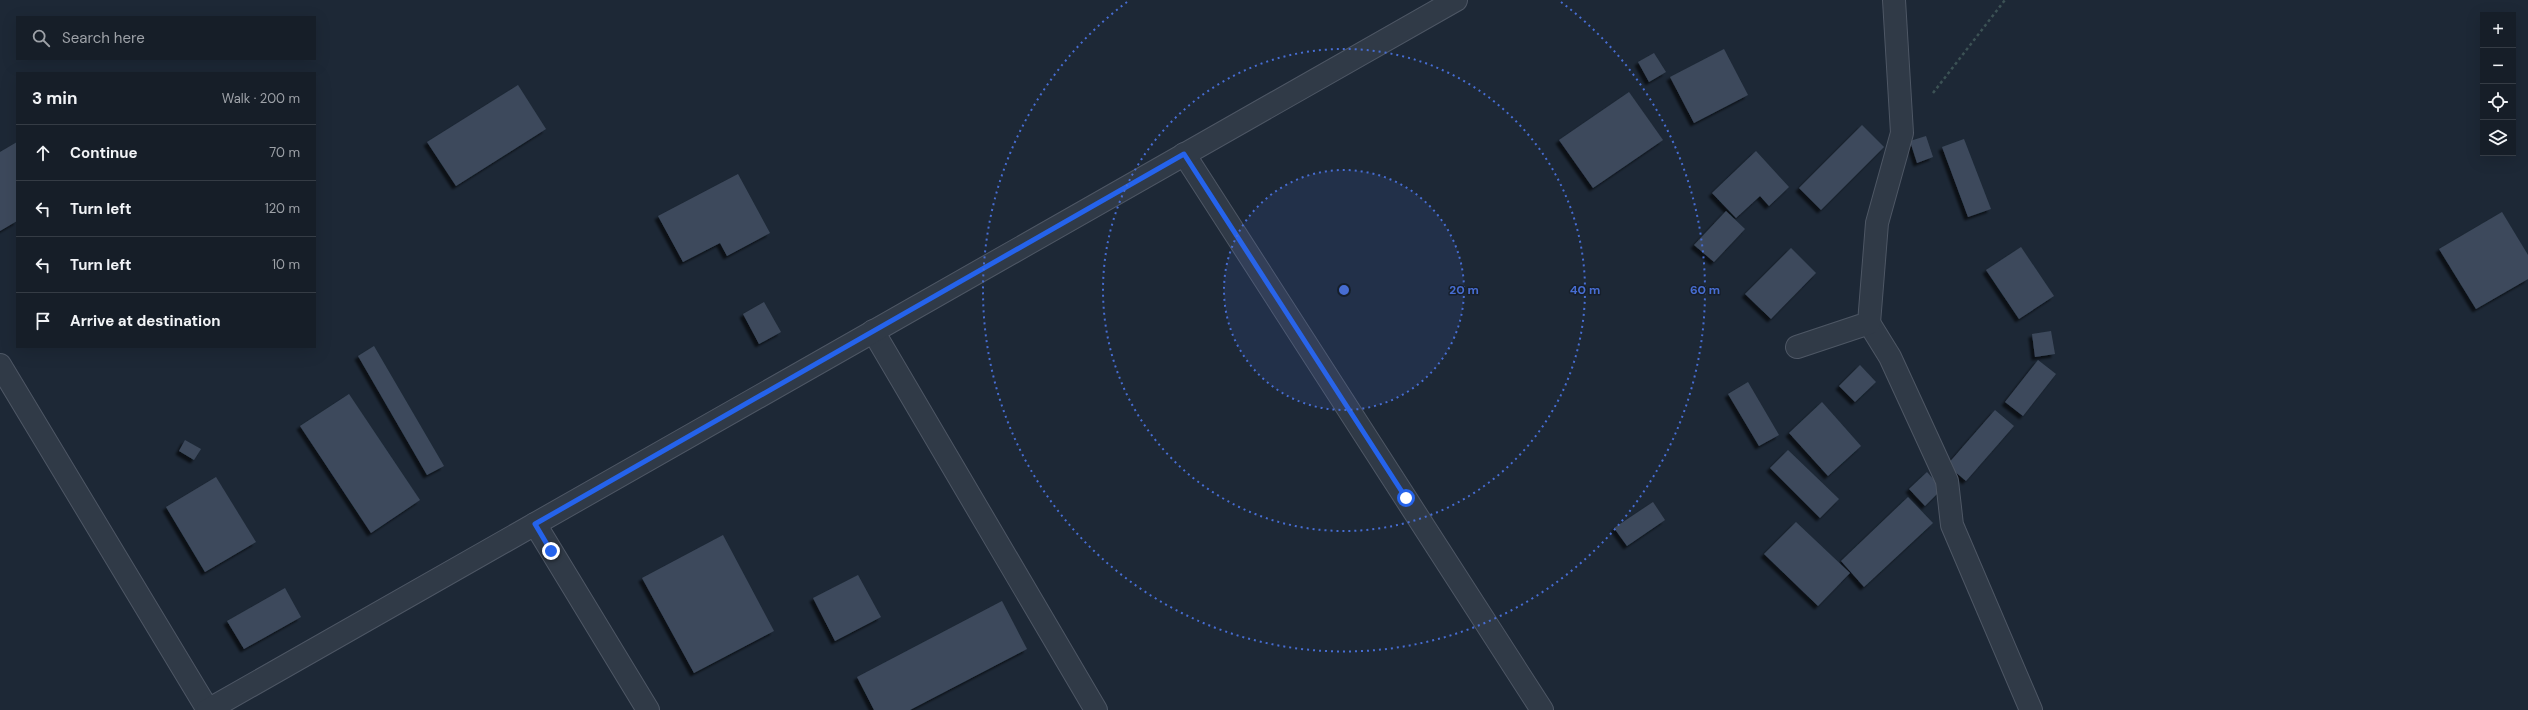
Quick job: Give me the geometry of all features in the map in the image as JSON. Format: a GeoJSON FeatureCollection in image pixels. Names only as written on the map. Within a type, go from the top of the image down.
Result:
{"type":"FeatureCollection","features":[{"type":"Feature","properties":{"kind":"street"},"geometry":{"type":"LineString","coordinates":[[0,365],[208,710],[1456,0]]}},
{"type":"Feature","properties":{"kind":"street"},"geometry":{"type":"LineString","coordinates":[[1894,0],[1902,133],[1877,223],[1869,323],[1890,357],[1947,481],[1952,524],[2030,710]]}},
{"type":"Feature","properties":{"kind":"street"},"geometry":{"type":"LineString","coordinates":[[1184,154],[1542,710]]}},
{"type":"Feature","properties":{"kind":"street"},"geometry":{"type":"LineString","coordinates":[[1797,346],[1869,323]]}},
{"type":"Feature","properties":{"kind":"street"},"geometry":{"type":"LineString","coordinates":[[874,331],[1096,710]]}},
{"type":"Feature","properties":{"kind":"street"},"geometry":{"type":"LineString","coordinates":[[535,524],[648,710]]}},
{"type":"Feature","properties":{"kind":"path"},"geometry":{"type":"LineString","coordinates":[[1902,133],[2005,0]]}},
{"type":"Feature","properties":{"kind":"building"},"geometry":{"type":"Polygon","coordinates":[[[1724,49],[1748,95],[1694,123],[1670,77],[1724,49]]]}},
{"type":"Feature","properties":{"kind":"building"},"geometry":{"type":"Polygon","coordinates":[[[1654,53],[1666,72],[1649,82],[1638,62],[1654,53]]]}},
{"type":"Feature","properties":{"kind":"building"},"geometry":{"type":"Polygon","coordinates":[[[518,85],[546,129],[456,186],[427,142],[518,85]]]}},
{"type":"Feature","properties":{"kind":"building"},"geometry":{"type":"Polygon","coordinates":[[[1629,92],[1663,140],[1593,188],[1559,140],[1629,92]]]}},
{"type":"Feature","properties":{"kind":"building"},"geometry":{"type":"Polygon","coordinates":[[[1862,125],[1884,147],[1821,210],[1799,188],[1862,125]]]}},
{"type":"Feature","properties":{"kind":"building"},"geometry":{"type":"Polygon","coordinates":[[[1926,136],[1933,157],[1917,163],[1910,141],[1926,136]]]}},
{"type":"Feature","properties":{"kind":"building"},"geometry":{"type":"Polygon","coordinates":[[[1964,139],[1991,209],[1968,217],[1942,147],[1964,139]]]}},
{"type":"Feature","properties":{"kind":"building"},"geometry":{"type":"Polygon","coordinates":[[[16,143],[16,222],[0,231],[0,152],[16,143]]]}},
{"type":"Feature","properties":{"kind":"building"},"geometry":{"type":"Polygon","coordinates":[[[1756,151],[1789,187],[1769,206],[1760,196],[1736,218],[1712,193],[1756,151]]]}},
{"type":"Feature","properties":{"kind":"building"},"geometry":{"type":"Polygon","coordinates":[[[738,174],[770,233],[727,256],[720,243],[683,262],[658,216],[738,174]]]}},
{"type":"Feature","properties":{"kind":"building"},"geometry":{"type":"Polygon","coordinates":[[[1726,211],[1745,229],[1714,262],[1694,245],[1726,211]]]}},
{"type":"Feature","properties":{"kind":"building"},"geometry":{"type":"Polygon","coordinates":[[[2502,212],[2528,255],[2528,279],[2476,309],[2439,249],[2502,212]]]}},
{"type":"Feature","properties":{"kind":"building"},"geometry":{"type":"Polygon","coordinates":[[[2021,247],[2054,296],[2019,319],[1986,270],[2021,247]]]}},
{"type":"Feature","properties":{"kind":"building"},"geometry":{"type":"Polygon","coordinates":[[[1791,248],[1816,273],[1771,319],[1745,294],[1791,248]]]}},
{"type":"Feature","properties":{"kind":"building"},"geometry":{"type":"Polygon","coordinates":[[[764,302],[781,332],[759,344],[743,314],[764,302]]]}},
{"type":"Feature","properties":{"kind":"building"},"geometry":{"type":"Polygon","coordinates":[[[2051,331],[2055,354],[2035,357],[2032,334],[2051,331]]]}},
{"type":"Feature","properties":{"kind":"building"},"geometry":{"type":"Polygon","coordinates":[[[374,346],[444,466],[427,475],[358,356],[374,346]]]}},
{"type":"Feature","properties":{"kind":"building"},"geometry":{"type":"Polygon","coordinates":[[[2038,360],[2056,374],[2023,416],[2005,402],[2038,360]]]}},
{"type":"Feature","properties":{"kind":"building"},"geometry":{"type":"Polygon","coordinates":[[[1860,365],[1876,382],[1855,402],[1839,386],[1860,365]]]}},
{"type":"Feature","properties":{"kind":"building"},"geometry":{"type":"Polygon","coordinates":[[[1748,382],[1779,435],[1759,446],[1728,394],[1748,382]]]}},
{"type":"Feature","properties":{"kind":"building"},"geometry":{"type":"Polygon","coordinates":[[[349,394],[420,500],[371,533],[300,426],[349,394]]]}},
{"type":"Feature","properties":{"kind":"building"},"geometry":{"type":"Polygon","coordinates":[[[1822,402],[1861,446],[1828,476],[1789,433],[1822,402]]]}},
{"type":"Feature","properties":{"kind":"building"},"geometry":{"type":"Polygon","coordinates":[[[1995,410],[2014,426],[1966,481],[1947,465],[1995,410]]]}},
{"type":"Feature","properties":{"kind":"building"},"geometry":{"type":"Polygon","coordinates":[[[185,440],[201,449],[194,460],[179,451],[185,440]]]}},
{"type":"Feature","properties":{"kind":"building"},"geometry":{"type":"Polygon","coordinates":[[[1788,450],[1839,499],[1820,518],[1770,468],[1788,450]]]}},
{"type":"Feature","properties":{"kind":"building"},"geometry":{"type":"Polygon","coordinates":[[[1927,472],[1942,489],[1925,506],[1909,489],[1927,472]]]}},
{"type":"Feature","properties":{"kind":"building"},"geometry":{"type":"Polygon","coordinates":[[[216,477],[256,542],[205,572],[166,507],[216,477]]]}},
{"type":"Feature","properties":{"kind":"building"},"geometry":{"type":"Polygon","coordinates":[[[1908,497],[1933,523],[1864,587],[1841,561],[1908,497]]]}},
{"type":"Feature","properties":{"kind":"building"},"geometry":{"type":"Polygon","coordinates":[[[1653,502],[1665,520],[1627,546],[1614,528],[1653,502]]]}},
{"type":"Feature","properties":{"kind":"building"},"geometry":{"type":"Polygon","coordinates":[[[1796,522],[1850,573],[1818,606],[1764,554],[1796,522]]]}},
{"type":"Feature","properties":{"kind":"building"},"geometry":{"type":"Polygon","coordinates":[[[723,535],[774,631],[694,673],[642,578],[723,535]]]}},
{"type":"Feature","properties":{"kind":"building"},"geometry":{"type":"Polygon","coordinates":[[[858,575],[881,617],[835,641],[813,598],[858,575]]]}},
{"type":"Feature","properties":{"kind":"building"},"geometry":{"type":"Polygon","coordinates":[[[285,588],[301,617],[244,649],[227,621],[285,588]]]}},
{"type":"Feature","properties":{"kind":"building"},"geometry":{"type":"Polygon","coordinates":[[[1002,601],[1027,649],[910,710],[874,710],[857,677],[1002,601]]]}},
{"type":"Feature","properties":{"kind":"route"},"geometry":{"type":"LineString","coordinates":[[551,551],[535,524],[1184,154],[1406,498]]}}]}
